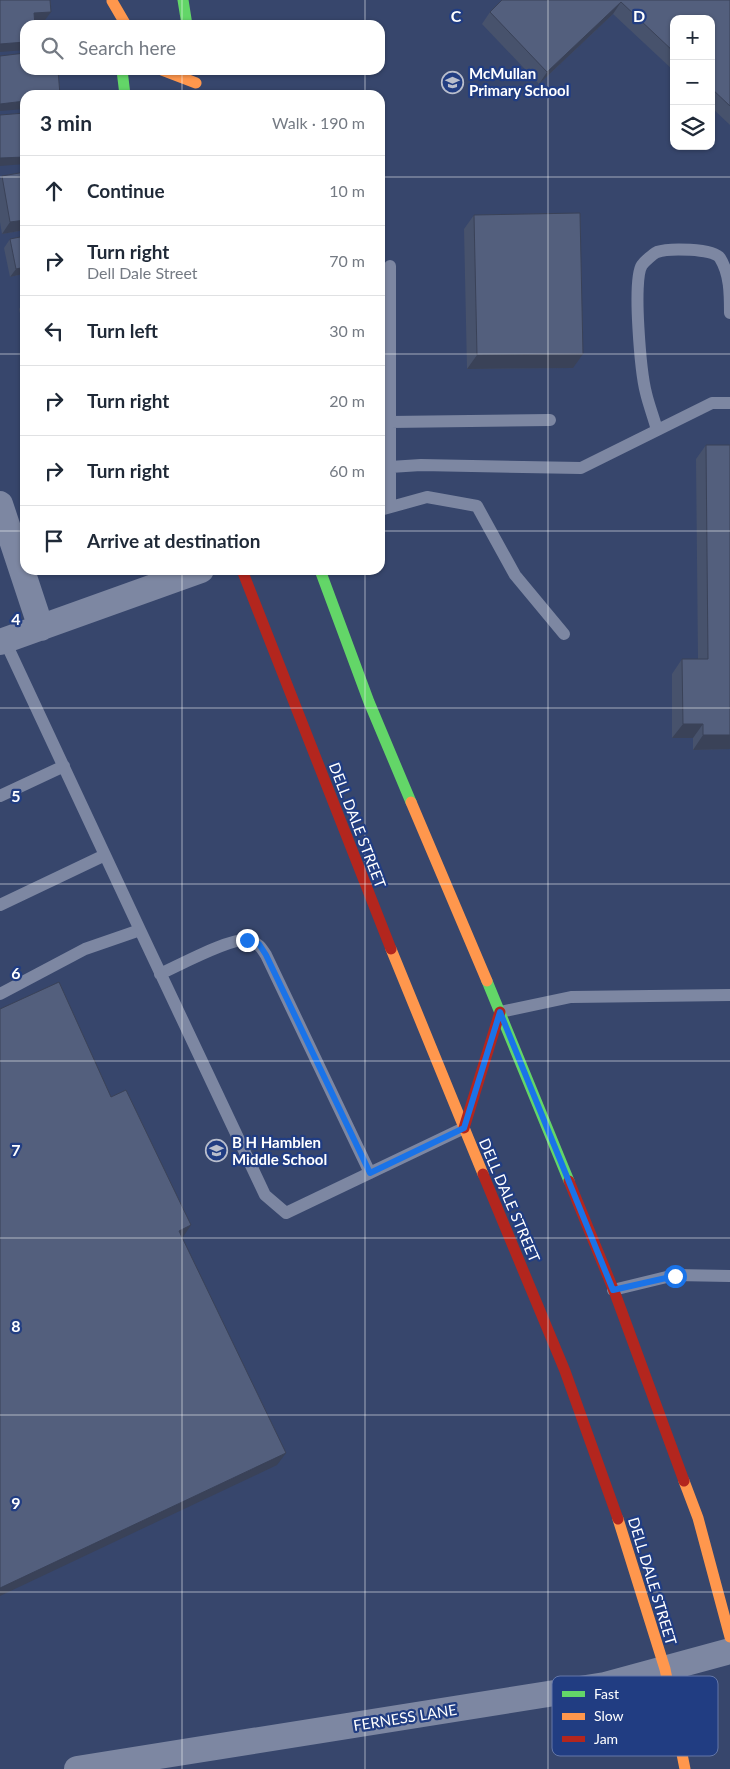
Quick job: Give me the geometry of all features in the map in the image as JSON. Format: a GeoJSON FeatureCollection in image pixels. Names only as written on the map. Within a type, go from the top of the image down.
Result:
{"type":"FeatureCollection","features":[{"type":"Feature","properties":{"kind":"main road"},"geometry":{"type":"LineString","coordinates":[[112,0],[114,20]]}},
{"type":"Feature","properties":{"kind":"main road"},"geometry":{"type":"LineString","coordinates":[[112,0],[123,20]]}},
{"type":"Feature","properties":{"kind":"main road"},"geometry":{"type":"LineString","coordinates":[[183,0],[186,20]]}},
{"type":"Feature","properties":{"kind":"main road"},"geometry":{"type":"LineString","coordinates":[[123,75],[124,90]]}},
{"type":"Feature","properties":{"kind":"main road"},"geometry":{"type":"LineString","coordinates":[[175,75],[196,83]]}},
{"type":"Feature","properties":{"kind":"main road"},"geometry":{"type":"LineString","coordinates":[[195,75],[197,90]]}},
{"type":"Feature","properties":{"kind":"main road","name":"DELL DALE STREET"},"geometry":{"type":"LineString","coordinates":[[244,575],[363,878],[565,1372],[622,1532],[665,1676]]}},
{"type":"Feature","properties":{"kind":"main road"},"geometry":{"type":"LineString","coordinates":[[322,575],[369,702],[500,1012],[613,1290],[698,1518],[730,1637]]}},
{"type":"Feature","properties":{"kind":"main road"},"geometry":{"type":"LineString","coordinates":[[464,1128],[500,1012]]}},
{"type":"Feature","properties":{"kind":"main road","name":"DELL DALE STREET"},"geometry":{"type":"LineString","coordinates":[[682,1756],[685,1769]]}},
{"type":"Feature","properties":{"kind":"street"},"geometry":{"type":"LineString","coordinates":[[0,504],[20,564]]}},
{"type":"Feature","properties":{"kind":"street"},"geometry":{"type":"LineString","coordinates":[[23,575],[41,628]]}},
{"type":"Feature","properties":{"kind":"street"},"geometry":{"type":"LineString","coordinates":[[2,641],[187,575]]}},
{"type":"Feature","properties":{"kind":"street","name":"FERNESS LANE"},"geometry":{"type":"LineString","coordinates":[[638,1676],[730,1651]]}},
{"type":"Feature","properties":{"kind":"street","name":"FERNESS LANE"},"geometry":{"type":"LineString","coordinates":[[77,1769],[552,1693]]}},
{"type":"Feature","properties":{"kind":"lane"},"geometry":{"type":"LineString","coordinates":[[657,430],[646,393],[641,364],[638,281],[642,265],[657,252],[703,250],[718,255],[727,268],[730,284],[730,313]]}},
{"type":"Feature","properties":{"kind":"lane"},"geometry":{"type":"LineString","coordinates":[[390,266],[390,467],[385,509],[427,497],[477,506],[515,575],[564,634]]}},
{"type":"Feature","properties":{"kind":"lane"},"geometry":{"type":"LineString","coordinates":[[390,467],[421,465],[581,468],[712,403],[730,403]]}},
{"type":"Feature","properties":{"kind":"lane"},"geometry":{"type":"LineString","coordinates":[[390,422],[550,420]]}},
{"type":"Feature","properties":{"kind":"lane"},"geometry":{"type":"LineString","coordinates":[[2,641],[64,766],[265,1195],[286,1213],[464,1128]]}},
{"type":"Feature","properties":{"kind":"lane"},"geometry":{"type":"LineString","coordinates":[[0,796],[64,766]]}},
{"type":"Feature","properties":{"kind":"lane"},"geometry":{"type":"LineString","coordinates":[[0,905],[105,855]]}},
{"type":"Feature","properties":{"kind":"lane"},"geometry":{"type":"LineString","coordinates":[[0,994],[85,949],[140,930]]}},
{"type":"Feature","properties":{"kind":"lane"},"geometry":{"type":"LineString","coordinates":[[160,974],[230,942],[247,940],[259,944],[266,955],[370,1173]]}},
{"type":"Feature","properties":{"kind":"lane"},"geometry":{"type":"LineString","coordinates":[[500,1012],[571,996],[730,995]]}},
{"type":"Feature","properties":{"kind":"lane"},"geometry":{"type":"LineString","coordinates":[[613,1290],[675,1276],[730,1276]]}},
{"type":"Feature","properties":{"kind":"building"},"geometry":{"type":"Polygon","coordinates":[[[0,0],[50,0],[51,12],[34,13],[35,20],[20,20],[20,42],[0,44],[0,0]]]}},
{"type":"Feature","properties":{"kind":"building"},"geometry":{"type":"Polygon","coordinates":[[[502,0],[730,0],[730,106],[715,92],[715,15],[670,15],[670,48],[621,2],[547,72],[490,12],[502,0]]]}},
{"type":"Feature","properties":{"kind":"building"},"geometry":{"type":"Polygon","coordinates":[[[20,54],[20,75],[58,75],[60,90],[20,90],[20,102],[0,104],[0,56],[20,54]]]}},
{"type":"Feature","properties":{"kind":"building"},"geometry":{"type":"Polygon","coordinates":[[[20,113],[20,157],[0,158],[0,115],[20,113]]]}},
{"type":"Feature","properties":{"kind":"building"},"geometry":{"type":"Polygon","coordinates":[[[20,173],[20,221],[10,222],[2,176],[20,173]]]}},
{"type":"Feature","properties":{"kind":"building"},"geometry":{"type":"Polygon","coordinates":[[[580,213],[583,354],[477,355],[474,215],[580,213]]]}},
{"type":"Feature","properties":{"kind":"building"},"geometry":{"type":"Polygon","coordinates":[[[20,237],[20,268],[16,269],[10,239],[20,237]]]}},
{"type":"Feature","properties":{"kind":"building"},"geometry":{"type":"Polygon","coordinates":[[[706,445],[730,445],[730,735],[703,735],[703,724],[683,724],[682,659],[708,659],[706,445]]]}},
{"type":"Feature","properties":{"kind":"building"},"geometry":{"type":"Polygon","coordinates":[[[59,982],[111,1097],[126,1090],[191,1225],[179,1231],[286,1453],[0,1588],[0,1009],[59,982]]]}},
{"type":"Feature","properties":{"kind":"traffic: fast"},"geometry":{"type":"LineString","coordinates":[[183,0],[186,20]]}},
{"type":"Feature","properties":{"kind":"traffic: fast"},"geometry":{"type":"LineString","coordinates":[[123,75],[124,90]]}},
{"type":"Feature","properties":{"kind":"traffic: fast"},"geometry":{"type":"LineString","coordinates":[[322,575],[369,702],[411,802]]}},
{"type":"Feature","properties":{"kind":"traffic: fast"},"geometry":{"type":"LineString","coordinates":[[487,981],[569,1181]]}},
{"type":"Feature","properties":{"kind":"traffic: slow"},"geometry":{"type":"LineString","coordinates":[[112,1],[123,20]]}},
{"type":"Feature","properties":{"kind":"traffic: slow"},"geometry":{"type":"LineString","coordinates":[[175,75],[196,83]]}},
{"type":"Feature","properties":{"kind":"traffic: slow"},"geometry":{"type":"LineString","coordinates":[[411,802],[487,981]]}},
{"type":"Feature","properties":{"kind":"traffic: slow"},"geometry":{"type":"LineString","coordinates":[[391,949],[483,1174]]}},
{"type":"Feature","properties":{"kind":"traffic: slow"},"geometry":{"type":"LineString","coordinates":[[684,1481],[698,1518],[730,1637]]}},
{"type":"Feature","properties":{"kind":"traffic: slow"},"geometry":{"type":"LineString","coordinates":[[618,1519],[666,1676]]}},
{"type":"Feature","properties":{"kind":"traffic: slow"},"geometry":{"type":"LineString","coordinates":[[682,1756],[685,1769]]}},
{"type":"Feature","properties":{"kind":"traffic: jam"},"geometry":{"type":"LineString","coordinates":[[244,575],[391,949]]}},
{"type":"Feature","properties":{"kind":"traffic: jam"},"geometry":{"type":"LineString","coordinates":[[464,1128],[500,1012]]}},
{"type":"Feature","properties":{"kind":"traffic: jam"},"geometry":{"type":"LineString","coordinates":[[483,1174],[565,1371],[618,1519]]}},
{"type":"Feature","properties":{"kind":"traffic: jam"},"geometry":{"type":"LineString","coordinates":[[569,1181],[616,1296],[684,1481]]}},
{"type":"Feature","properties":{"kind":"place","name":"McMullan Primary School"},"geometry":{"type":"Point","coordinates":[453,82]}},
{"type":"Feature","properties":{"kind":"place","name":"B H Hamblen Middle School"},"geometry":{"type":"Point","coordinates":[216,1151]}},
{"type":"Feature","properties":{"kind":"route"},"geometry":{"type":"LineString","coordinates":[[247,940],[259,944],[266,955],[370,1173],[464,1128],[500,1012],[613,1290],[675,1276]]}}]}
